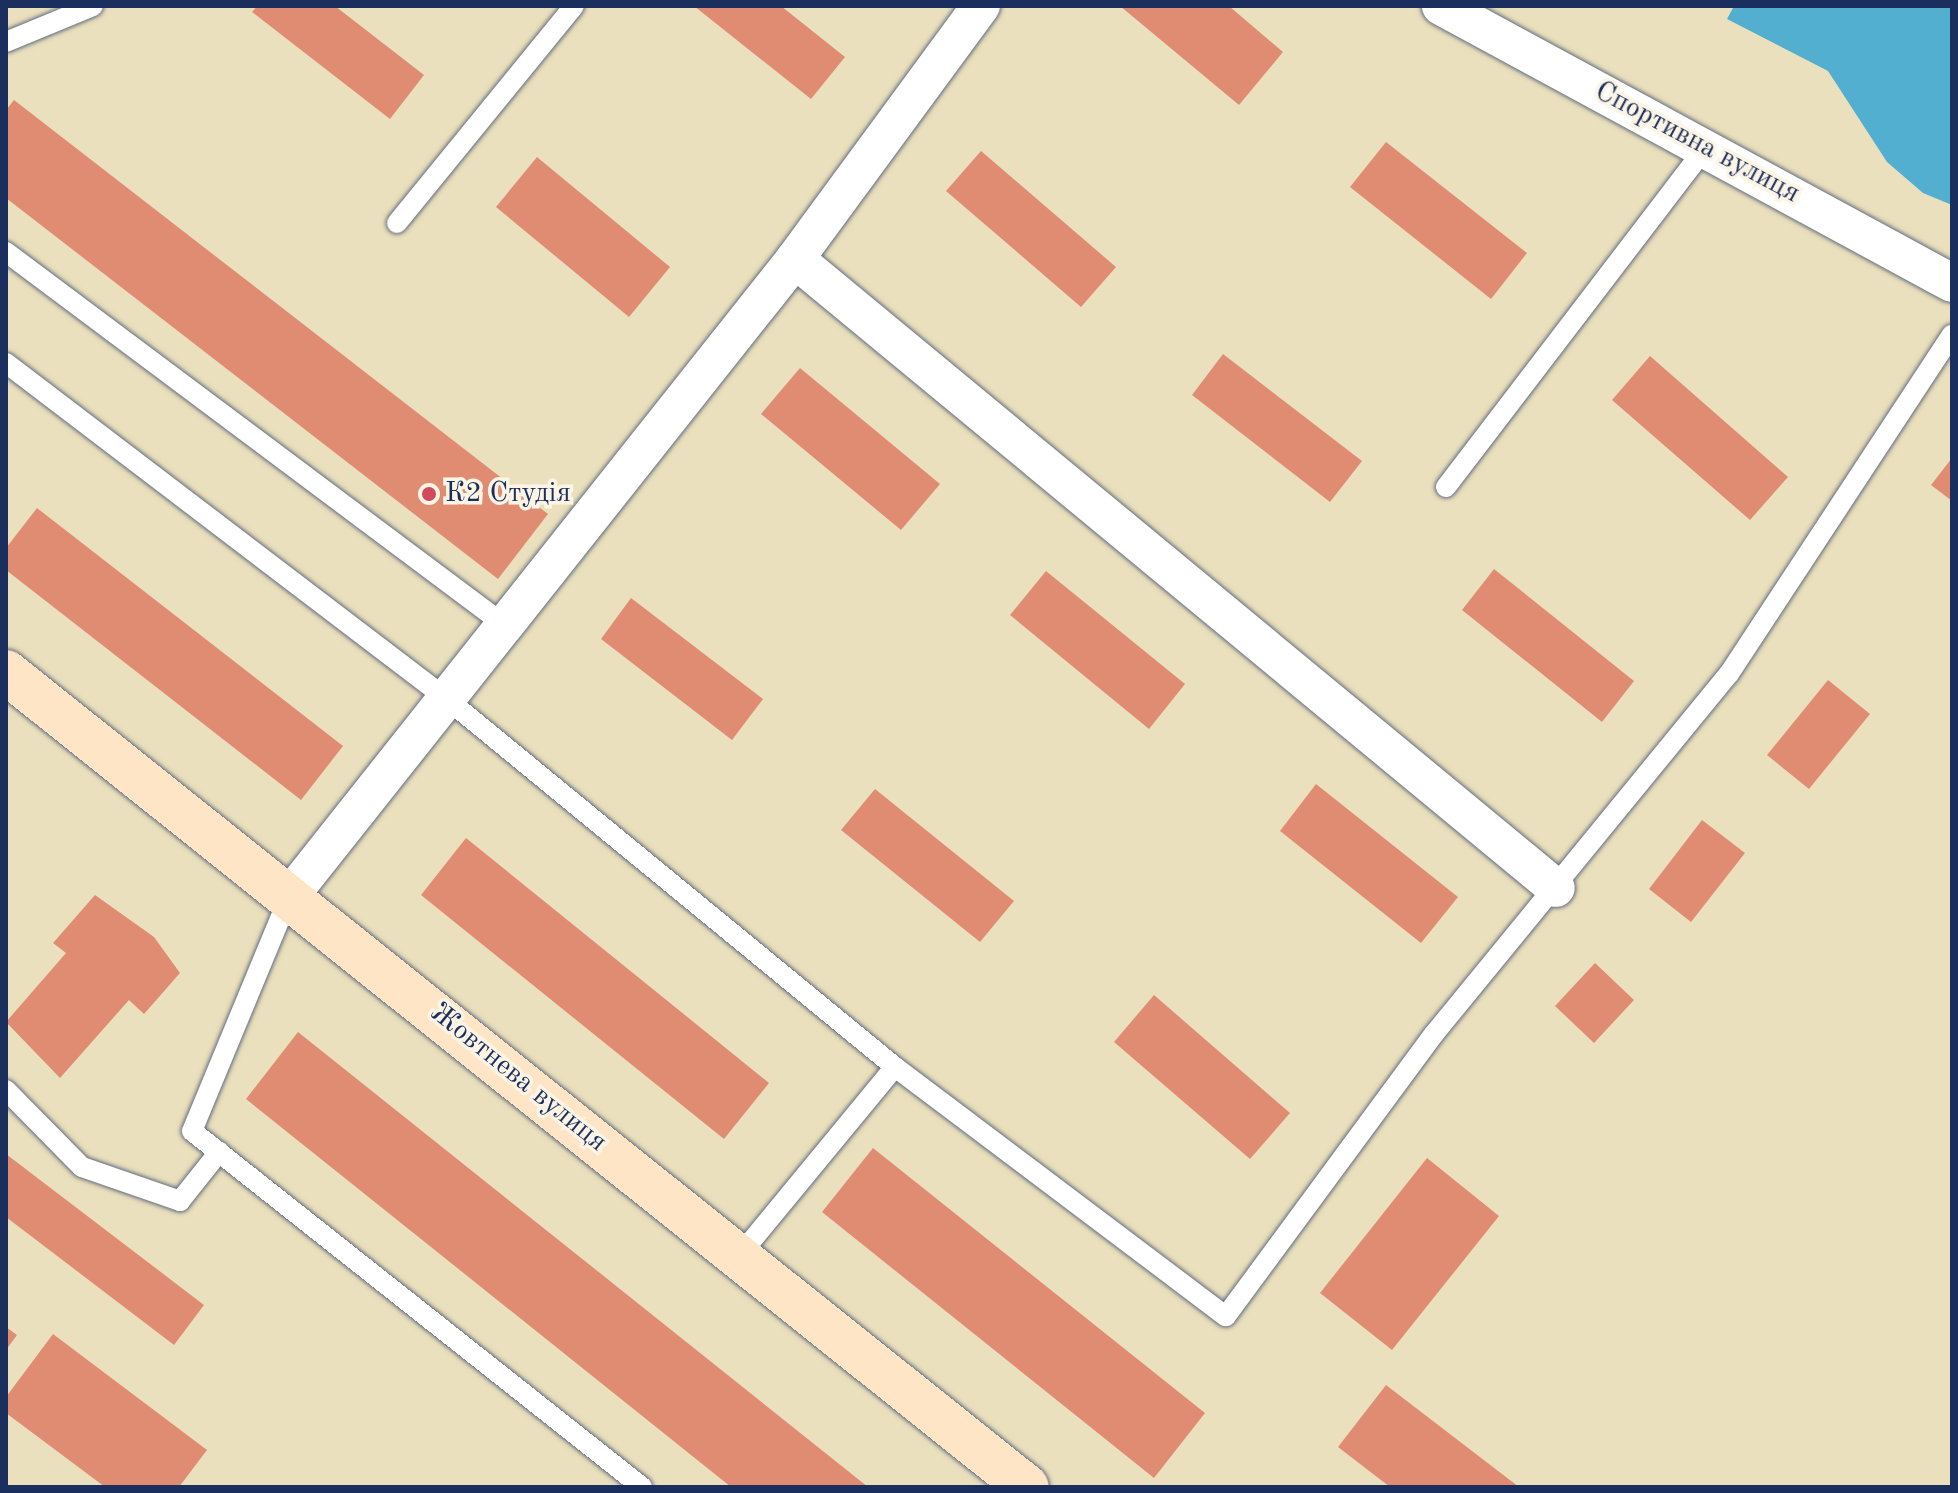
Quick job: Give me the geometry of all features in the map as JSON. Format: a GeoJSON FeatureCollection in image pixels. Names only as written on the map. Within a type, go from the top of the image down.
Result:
{"type":"FeatureCollection","features":[{"type":"Feature","properties":{"kind":"main road","name":"Жовтнева вулиця"},"geometry":{"type":"LineString","coordinates":[[6,672],[739,1256],[1015,1483]]}},
{"type":"Feature","properties":{"kind":"street"},"geometry":{"type":"LineString","coordinates":[[289,897],[795,259],[981,6]]}},
{"type":"Feature","properties":{"kind":"street","name":"Спортивна вулиця"},"geometry":{"type":"LineString","coordinates":[[1441,6],[1952,283]]}},
{"type":"Feature","properties":{"kind":"street"},"geometry":{"type":"LineString","coordinates":[[795,259],[1556,888]]}},
{"type":"Feature","properties":{"kind":"lane"},"geometry":{"type":"LineString","coordinates":[[6,42],[93,6]]}},
{"type":"Feature","properties":{"kind":"lane"},"geometry":{"type":"LineString","coordinates":[[397,223],[574,6]]}},
{"type":"Feature","properties":{"kind":"lane"},"geometry":{"type":"LineString","coordinates":[[1446,487],[1706,147]]}},
{"type":"Feature","properties":{"kind":"lane"},"geometry":{"type":"LineString","coordinates":[[6,252],[506,626]]}},
{"type":"Feature","properties":{"kind":"lane"},"geometry":{"type":"LineString","coordinates":[[6,363],[447,699],[895,1067],[1226,1316],[1434,1034],[1729,674],[1952,335]]}},
{"type":"Feature","properties":{"kind":"lane"},"geometry":{"type":"LineString","coordinates":[[289,897],[192,1131],[642,1487]]}},
{"type":"Feature","properties":{"kind":"lane"},"geometry":{"type":"LineString","coordinates":[[739,1256],[895,1067]]}},
{"type":"Feature","properties":{"kind":"lane"},"geometry":{"type":"LineString","coordinates":[[6,1090],[82,1167],[180,1201],[219,1152]]}},
{"type":"Feature","properties":{"kind":"water"},"geometry":{"type":"Polygon","coordinates":[[[1734,6],[1952,6],[1952,205],[1923,193],[1887,162],[1828,71],[1727,19],[1734,6]]]}},
{"type":"Feature","properties":{"kind":"building"},"geometry":{"type":"Polygon","coordinates":[[[257,6],[335,6],[424,75],[390,119],[252,12],[257,6]]]}},
{"type":"Feature","properties":{"kind":"building"},"geometry":{"type":"Polygon","coordinates":[[[694,6],[781,6],[845,57],[811,99],[694,6]]]}},
{"type":"Feature","properties":{"kind":"building"},"geometry":{"type":"Polygon","coordinates":[[[1120,6],[1229,6],[1283,52],[1239,105],[1120,6]]]}},
{"type":"Feature","properties":{"kind":"building"},"geometry":{"type":"Polygon","coordinates":[[[14,100],[548,514],[498,579],[6,198],[6,110],[14,100]]]}},
{"type":"Feature","properties":{"kind":"building"},"geometry":{"type":"Polygon","coordinates":[[[1386,142],[1527,253],[1491,299],[1350,187],[1386,142]]]}},
{"type":"Feature","properties":{"kind":"building"},"geometry":{"type":"Polygon","coordinates":[[[981,151],[1116,267],[1081,307],[946,191],[981,151]]]}},
{"type":"Feature","properties":{"kind":"building"},"geometry":{"type":"Polygon","coordinates":[[[537,157],[670,267],[629,317],[496,207],[537,157]]]}},
{"type":"Feature","properties":{"kind":"building"},"geometry":{"type":"Polygon","coordinates":[[[1223,354],[1362,461],[1330,502],[1192,395],[1223,354]]]}},
{"type":"Feature","properties":{"kind":"building"},"geometry":{"type":"Polygon","coordinates":[[[1650,356],[1788,477],[1750,520],[1612,400],[1650,356]]]}},
{"type":"Feature","properties":{"kind":"building"},"geometry":{"type":"Polygon","coordinates":[[[800,368],[940,484],[901,530],[761,414],[800,368]]]}},
{"type":"Feature","properties":{"kind":"building"},"geometry":{"type":"Polygon","coordinates":[[[1952,458],[1952,501],[1931,485],[1952,458]]]}},
{"type":"Feature","properties":{"kind":"building"},"geometry":{"type":"Polygon","coordinates":[[[37,508],[343,746],[301,800],[6,570],[6,548],[37,508]]]}},
{"type":"Feature","properties":{"kind":"building"},"geometry":{"type":"Polygon","coordinates":[[[1494,569],[1634,681],[1602,722],[1462,610],[1494,569]]]}},
{"type":"Feature","properties":{"kind":"building"},"geometry":{"type":"Polygon","coordinates":[[[1046,571],[1185,684],[1149,729],[1010,615],[1046,571]]]}},
{"type":"Feature","properties":{"kind":"building"},"geometry":{"type":"Polygon","coordinates":[[[631,598],[763,699],[732,740],[601,639],[631,598]]]}},
{"type":"Feature","properties":{"kind":"building"},"geometry":{"type":"Polygon","coordinates":[[[1828,680],[1870,714],[1809,789],[1767,755],[1828,680]]]}},
{"type":"Feature","properties":{"kind":"building"},"geometry":{"type":"Polygon","coordinates":[[[1316,784],[1458,897],[1421,943],[1280,831],[1316,784]]]}},
{"type":"Feature","properties":{"kind":"building"},"geometry":{"type":"Polygon","coordinates":[[[875,789],[1014,901],[980,942],[841,830],[875,789]]]}},
{"type":"Feature","properties":{"kind":"building"},"geometry":{"type":"Polygon","coordinates":[[[1702,820],[1745,853],[1691,922],[1649,889],[1702,820]]]}},
{"type":"Feature","properties":{"kind":"building"},"geometry":{"type":"Polygon","coordinates":[[[466,838],[769,1083],[724,1139],[421,895],[466,838]]]}},
{"type":"Feature","properties":{"kind":"building"},"geometry":{"type":"Polygon","coordinates":[[[95,895],[154,937],[180,973],[144,1014],[129,1000],[60,1078],[6,1022],[66,953],[53,943],[95,895]]]}},
{"type":"Feature","properties":{"kind":"building"},"geometry":{"type":"Polygon","coordinates":[[[1595,963],[1634,1000],[1594,1043],[1555,1006],[1595,963]]]}},
{"type":"Feature","properties":{"kind":"building"},"geometry":{"type":"Polygon","coordinates":[[[1154,995],[1290,1113],[1250,1159],[1114,1042],[1154,995]]]}},
{"type":"Feature","properties":{"kind":"building"},"geometry":{"type":"Polygon","coordinates":[[[298,1032],[868,1487],[731,1487],[246,1099],[298,1032]]]}},
{"type":"Feature","properties":{"kind":"building"},"geometry":{"type":"Polygon","coordinates":[[[873,1148],[1205,1413],[1154,1478],[822,1212],[873,1148]]]}},
{"type":"Feature","properties":{"kind":"building"},"geometry":{"type":"Polygon","coordinates":[[[6,1154],[204,1305],[174,1345],[6,1217],[6,1154]]]}},
{"type":"Feature","properties":{"kind":"building"},"geometry":{"type":"Polygon","coordinates":[[[1427,1158],[1499,1216],[1392,1350],[1320,1293],[1427,1158]]]}},
{"type":"Feature","properties":{"kind":"building"},"geometry":{"type":"Polygon","coordinates":[[[6,1327],[17,1335],[6,1350],[6,1327]]]}},
{"type":"Feature","properties":{"kind":"building"},"geometry":{"type":"Polygon","coordinates":[[[53,1334],[207,1450],[179,1487],[105,1487],[6,1413],[6,1397],[53,1334]]]}},
{"type":"Feature","properties":{"kind":"building"},"geometry":{"type":"Polygon","coordinates":[[[1386,1385],[1519,1487],[1390,1487],[1338,1447],[1386,1385]]]}},
{"type":"Feature","properties":{"kind":"place","name":"К2 Студiя"},"geometry":{"type":"Point","coordinates":[429,494]}}]}
